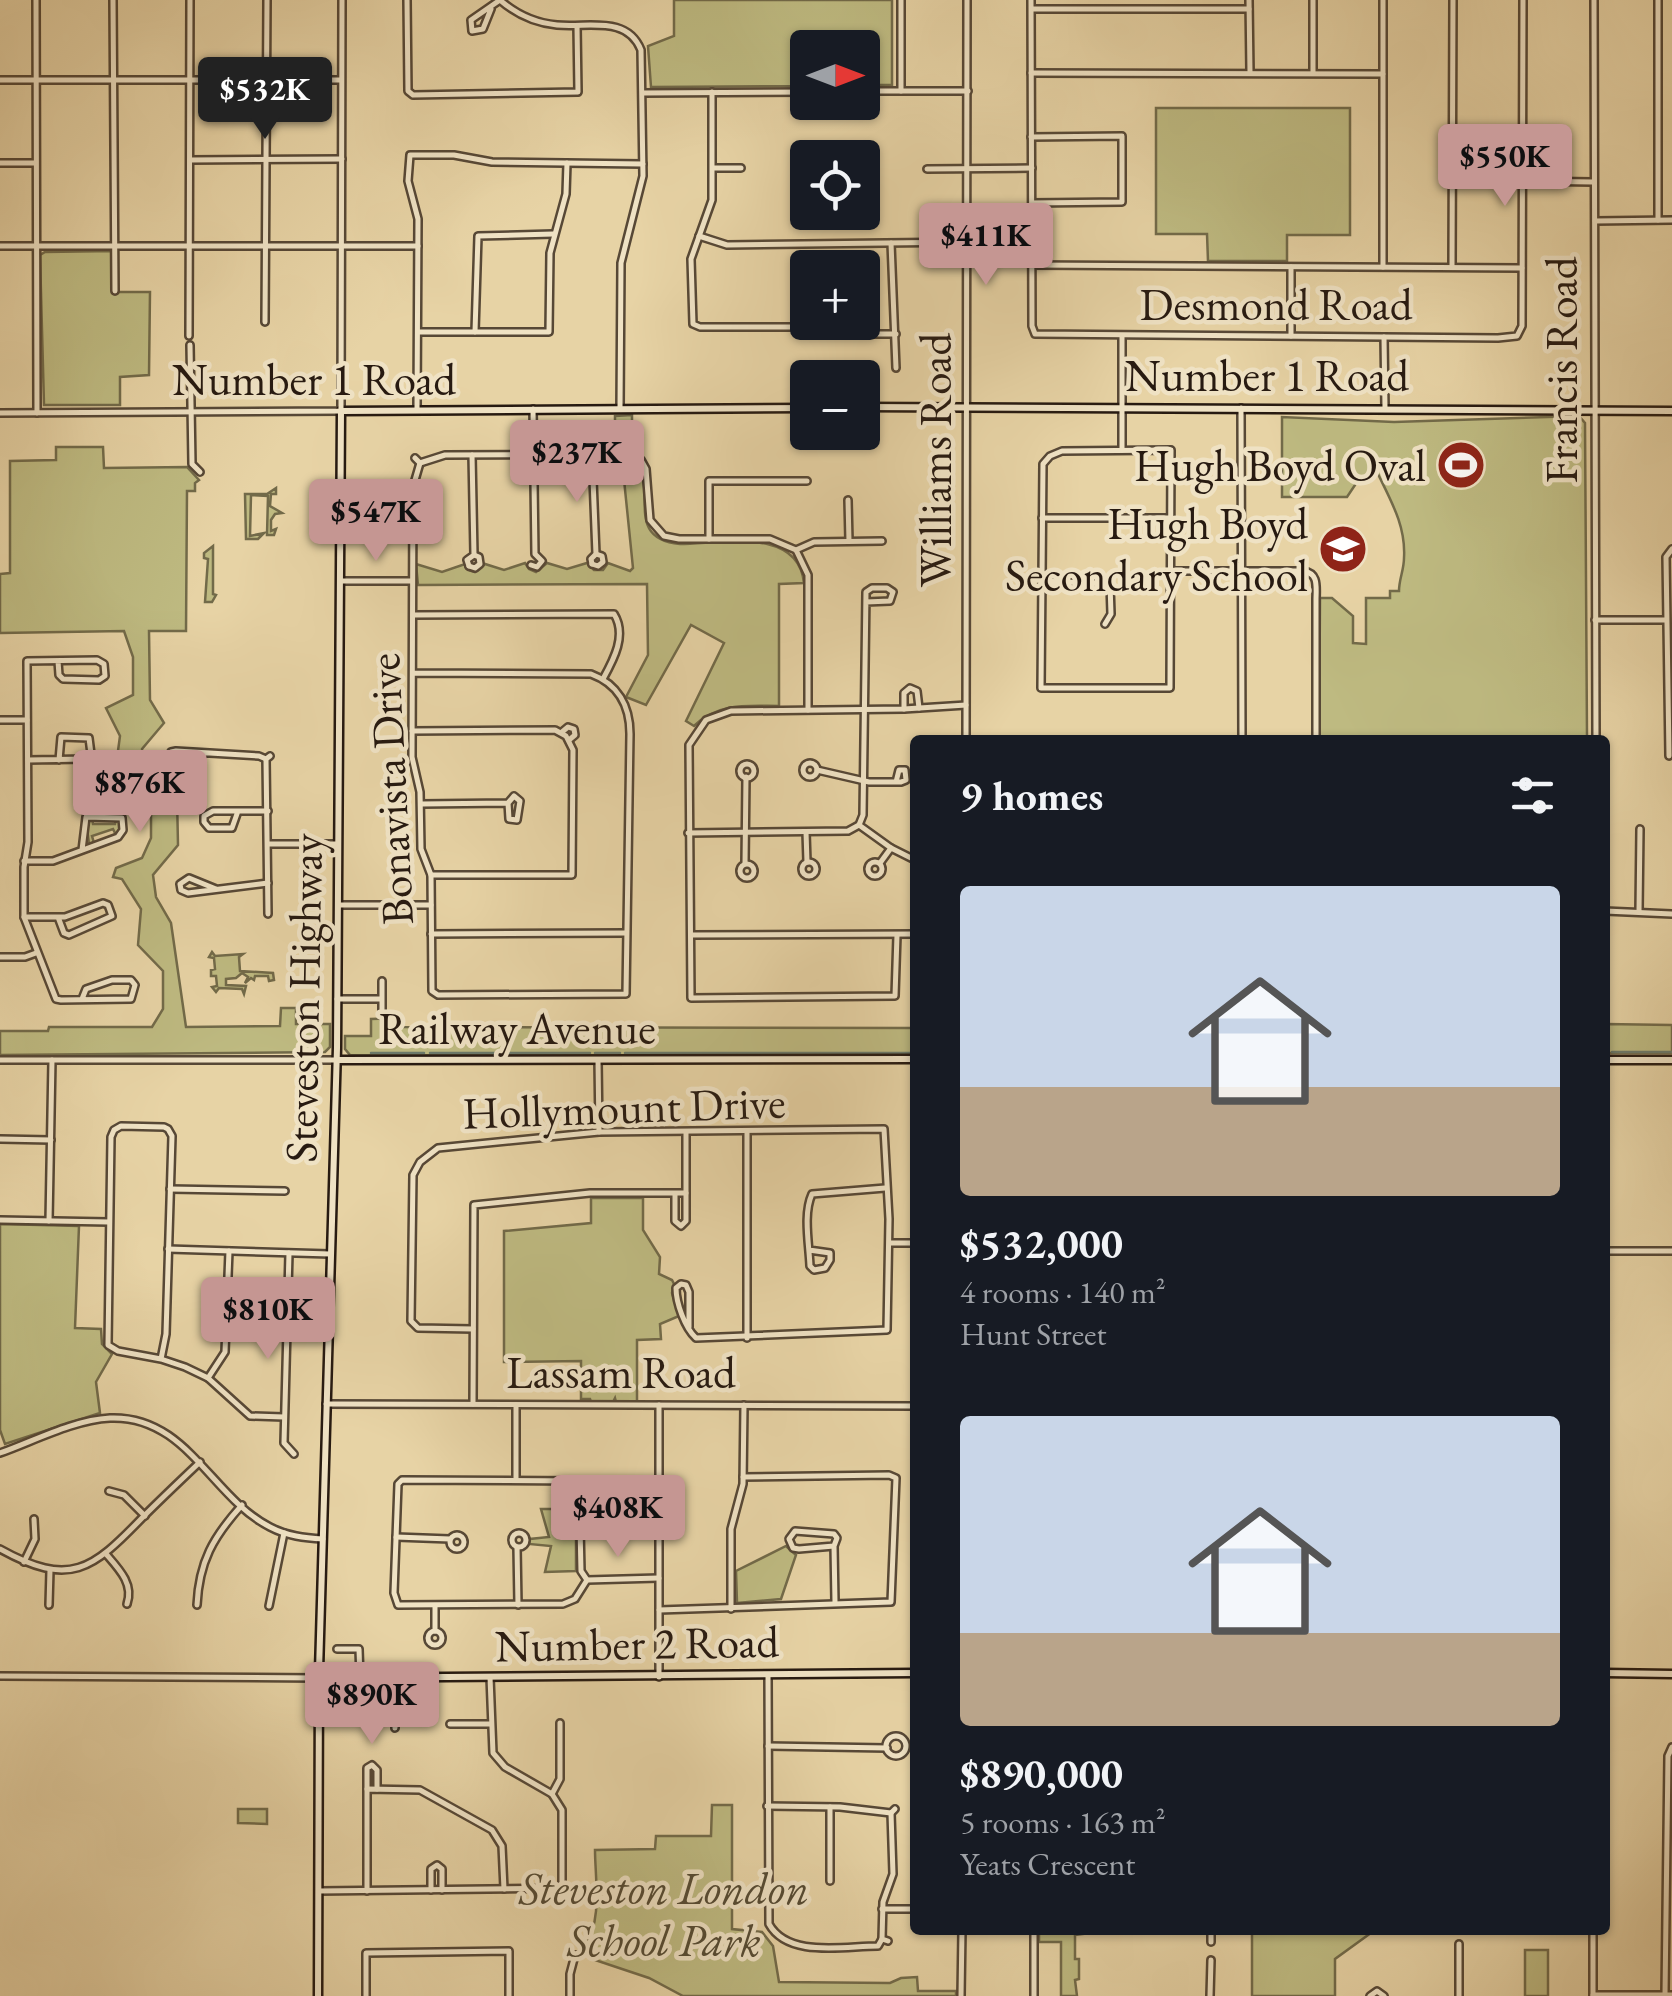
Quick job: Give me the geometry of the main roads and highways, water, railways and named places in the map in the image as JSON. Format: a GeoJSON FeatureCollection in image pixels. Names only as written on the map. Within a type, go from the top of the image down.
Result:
{"type":"FeatureCollection","features":[{"type":"Feature","properties":{"kind":"main road","name":"Number 1 Road"},"geometry":{"type":"LineString","coordinates":[[341,411],[790,408]]}},
{"type":"Feature","properties":{"kind":"main road","name":"Number 1 Road"},"geometry":{"type":"LineString","coordinates":[[880,408],[1672,411]]}},
{"type":"Feature","properties":{"kind":"main road","name":"Steveston Highway"},"geometry":{"type":"LineString","coordinates":[[318,1996],[319,1678],[338,999],[341,411]]}},
{"type":"Feature","properties":{"kind":"main road","name":"Railway Avenue"},"geometry":{"type":"LineString","coordinates":[[336,1060],[910,1060]]}},
{"type":"Feature","properties":{"kind":"main road"},"geometry":{"type":"LineString","coordinates":[[1610,1060],[1672,1060]]}},
{"type":"Feature","properties":{"kind":"main road","name":"Number 2 Road"},"geometry":{"type":"LineString","coordinates":[[319,1678],[910,1673]]}},
{"type":"Feature","properties":{"kind":"main road"},"geometry":{"type":"LineString","coordinates":[[1610,1673],[1672,1674]]}},
{"type":"Feature","properties":{"kind":"waterway"},"geometry":{"type":"LineString","coordinates":[[1612,1052],[1672,1052]]}},
{"type":"Feature","properties":{"kind":"waterway"},"geometry":{"type":"LineString","coordinates":[[371,1053],[424,1053]]}},
{"type":"Feature","properties":{"kind":"waterway"},"geometry":{"type":"LineString","coordinates":[[430,1053],[590,1053]]}},
{"type":"Feature","properties":{"kind":"waterway"},"geometry":{"type":"LineString","coordinates":[[595,1053],[620,1053]]}},
{"type":"Feature","properties":{"kind":"waterway"},"geometry":{"type":"LineString","coordinates":[[625,1053],[910,1053]]}},
{"type":"Feature","properties":{"kind":"place","name":"Hugh Boyd Oval"},"geometry":{"type":"Point","coordinates":[1461,465]}},
{"type":"Feature","properties":{"kind":"place","name":"Hugh Boyd Secondary School"},"geometry":{"type":"Point","coordinates":[1343,549]}},
{"type":"Feature","properties":{"kind":"park label","name":"Steveston London School Park"},"geometry":{"type":"Point","coordinates":[664,1914]}}]}
